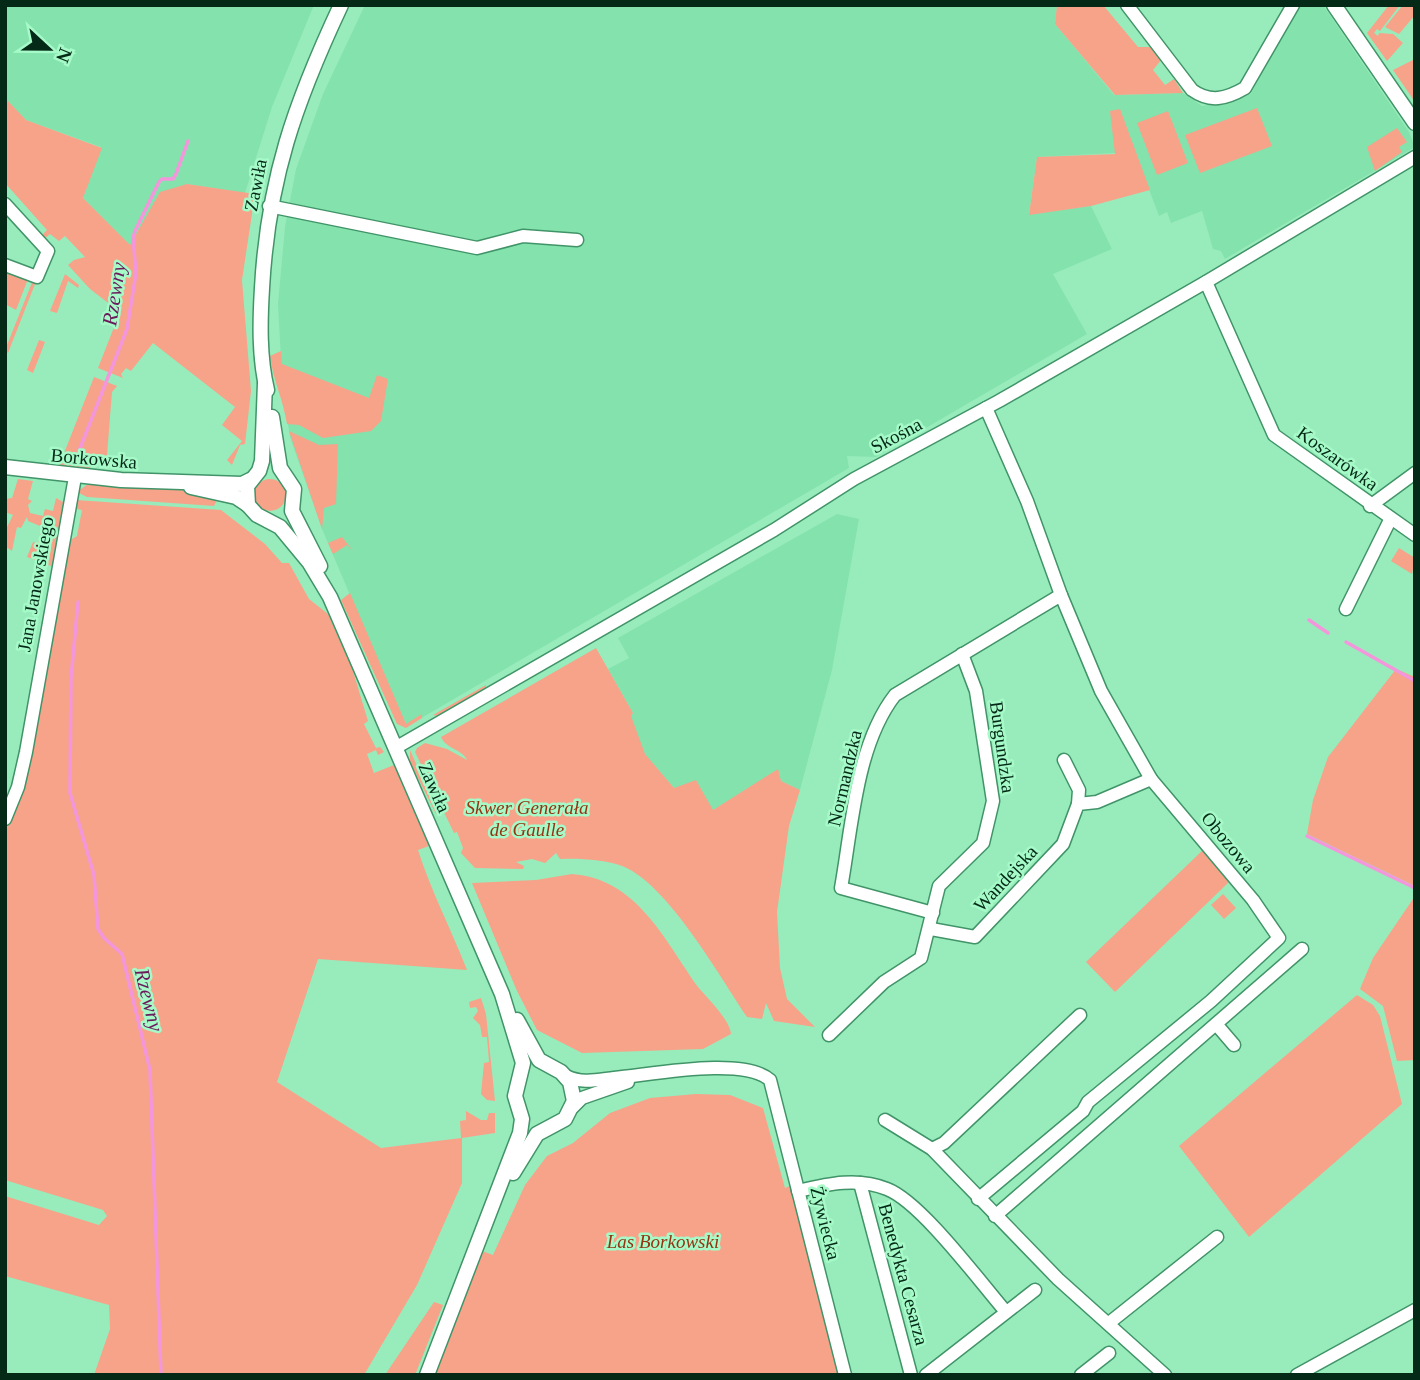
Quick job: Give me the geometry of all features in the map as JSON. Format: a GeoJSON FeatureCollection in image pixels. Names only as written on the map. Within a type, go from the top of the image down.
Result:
{"type":"FeatureCollection","features":[{"type":"Feature","properties":{"kind":"street","name":"Zawiła"},"geometry":{"type":"LineString","coordinates":[[330,597],[300,550],[269,519],[257,515],[248,505],[246,492],[263,453],[265,383],[261,306],[269,206],[285,138],[301,92],[341,5]]}},
{"type":"Feature","properties":{"kind":"street"},"geometry":{"type":"LineString","coordinates":[[1127,5],[1192,90],[1201,97],[1214,99],[1232,96],[1245,88],[1293,5]]}},
{"type":"Feature","properties":{"kind":"street"},"geometry":{"type":"LineString","coordinates":[[1334,5],[1415,123]]}},
{"type":"Feature","properties":{"kind":"street","name":"Skośna"},"geometry":{"type":"LineString","coordinates":[[397,747],[774,530],[854,479],[986,408],[1206,282],[1415,157]]}},
{"type":"Feature","properties":{"kind":"street"},"geometry":{"type":"LineString","coordinates":[[5,204],[48,251],[37,277],[5,265]]}},
{"type":"Feature","properties":{"kind":"street"},"geometry":{"type":"LineString","coordinates":[[269,206],[477,248],[523,236],[577,240]]}},
{"type":"Feature","properties":{"kind":"street","name":"Koszarówka"},"geometry":{"type":"LineString","coordinates":[[1206,282],[1274,435],[1415,536]]}},
{"type":"Feature","properties":{"kind":"street","name":"Zawiła"},"geometry":{"type":"LineString","coordinates":[[265,383],[278,462],[294,489],[292,504],[297,525],[316,558],[330,597],[502,994],[537,1058],[560,1072]]}},
{"type":"Feature","properties":{"kind":"street","name":"Obozowa"},"geometry":{"type":"LineString","coordinates":[[978,1199],[1083,1111],[1087,1102],[1211,1000],[1279,937],[1253,900],[1151,779],[1101,691],[1061,595],[1027,501],[986,408]]}},
{"type":"Feature","properties":{"kind":"street","name":"Borkowska"},"geometry":{"type":"LineString","coordinates":[[5,467],[75,477],[179,484],[242,484],[254,477]]}},
{"type":"Feature","properties":{"kind":"street"},"geometry":{"type":"LineString","coordinates":[[254,477],[273,470],[284,474]]}},
{"type":"Feature","properties":{"kind":"street"},"geometry":{"type":"LineString","coordinates":[[1370,506],[1415,473]]}},
{"type":"Feature","properties":{"kind":"street","name":"Jana Janowskiego"},"geometry":{"type":"LineString","coordinates":[[5,819],[18,787],[26,752],[75,477]]}},
{"type":"Feature","properties":{"kind":"street","name":"Borkowska"},"geometry":{"type":"LineString","coordinates":[[179,484],[236,497],[248,505]]}},
{"type":"Feature","properties":{"kind":"street"},"geometry":{"type":"LineString","coordinates":[[269,519],[281,516],[292,504]]}},
{"type":"Feature","properties":{"kind":"street"},"geometry":{"type":"LineString","coordinates":[[1346,609],[1390,520]]}},
{"type":"Feature","properties":{"kind":"street","name":"Normandzka"},"geometry":{"type":"LineString","coordinates":[[933,913],[841,888],[865,760],[879,715],[895,695],[1061,595]]}},
{"type":"Feature","properties":{"kind":"street","name":"Burgundzka"},"geometry":{"type":"LineString","coordinates":[[830,1035],[884,982],[919,960],[931,929],[939,886],[983,843],[993,801],[976,691],[962,654]]}},
{"type":"Feature","properties":{"kind":"street"},"geometry":{"type":"LineString","coordinates":[[1064,760],[1079,790],[1078,804],[1097,802],[1151,779]]}},
{"type":"Feature","properties":{"kind":"street","name":"Wandejska"},"geometry":{"type":"LineString","coordinates":[[931,929],[975,937],[1063,844],[1078,804]]}},
{"type":"Feature","properties":{"kind":"street"},"geometry":{"type":"LineString","coordinates":[[995,1216],[1302,949]]}},
{"type":"Feature","properties":{"kind":"street","name":"Zawiła"},"geometry":{"type":"LineString","coordinates":[[427,1375],[494,1208],[521,1131],[515,1096],[523,1063],[502,994]]}},
{"type":"Feature","properties":{"kind":"street"},"geometry":{"type":"LineString","coordinates":[[932,1149],[949,1138],[1080,1015]]}},
{"type":"Feature","properties":{"kind":"street"},"geometry":{"type":"LineString","coordinates":[[1216,1024],[1234,1045]]}},
{"type":"Feature","properties":{"kind":"street"},"geometry":{"type":"LineString","coordinates":[[520,1081],[538,1068],[560,1072],[583,1082],[648,1075]]}},
{"type":"Feature","properties":{"kind":"street","name":"Żywiecka"},"geometry":{"type":"LineString","coordinates":[[648,1075],[737,1070],[753,1071],[770,1080],[845,1375]]}},
{"type":"Feature","properties":{"kind":"street"},"geometry":{"type":"LineString","coordinates":[[560,1072],[573,1088],[573,1107]]}},
{"type":"Feature","properties":{"kind":"street"},"geometry":{"type":"LineString","coordinates":[[573,1107],[585,1096],[648,1075]]}},
{"type":"Feature","properties":{"kind":"street","name":"Zawiła"},"geometry":{"type":"LineString","coordinates":[[494,1208],[537,1133],[560,1123],[573,1107]]}},
{"type":"Feature","properties":{"kind":"street"},"geometry":{"type":"LineString","coordinates":[[520,1114],[534,1125],[548,1127]]}},
{"type":"Feature","properties":{"kind":"street"},"geometry":{"type":"LineString","coordinates":[[885,1120],[932,1149],[1058,1279],[1165,1375]]}},
{"type":"Feature","properties":{"kind":"street"},"geometry":{"type":"LineString","coordinates":[[797,1191],[835,1182],[860,1183],[889,1189],[919,1213],[1006,1312]]}},
{"type":"Feature","properties":{"kind":"street","name":"Benedykta Cesarza"},"geometry":{"type":"LineString","coordinates":[[860,1183],[911,1375]]}},
{"type":"Feature","properties":{"kind":"street"},"geometry":{"type":"LineString","coordinates":[[1109,1323],[1217,1237]]}},
{"type":"Feature","properties":{"kind":"street"},"geometry":{"type":"LineString","coordinates":[[926,1375],[1035,1290]]}},
{"type":"Feature","properties":{"kind":"street"},"geometry":{"type":"LineString","coordinates":[[1297,1375],[1415,1310]]}},
{"type":"Feature","properties":{"kind":"street"},"geometry":{"type":"LineString","coordinates":[[1081,1375],[1110,1353]]}},
{"type":"Feature","properties":{"kind":"shaded area"},"geometry":{"type":"Polygon","coordinates":[[[5,5],[314,5],[272,107],[245,193],[187,184],[130,246],[83,198],[101,147],[26,120],[5,98],[5,5]]]}},
{"type":"Feature","properties":{"kind":"shaded area"},"geometry":{"type":"Polygon","coordinates":[[[365,5],[1057,5],[1055,24],[1114,95],[1183,93],[1202,106],[1234,101],[1251,94],[1296,5],[1323,5],[1409,132],[1415,147],[1225,259],[1221,251],[1213,249],[1202,211],[1171,223],[1167,212],[1159,216],[1135,152],[1037,157],[1029,214],[1091,206],[1112,249],[1053,274],[1087,334],[876,457],[847,456],[849,468],[406,727],[322,529],[290,437],[283,395],[278,304],[285,227],[296,169],[323,94],[365,5]]]}},
{"type":"Feature","properties":{"kind":"shaded area"},"geometry":{"type":"Polygon","coordinates":[[[837,514],[859,519],[832,670],[800,790],[781,781],[778,770],[713,810],[674,788],[644,754],[630,716],[633,713],[608,669],[629,658],[618,638],[837,514]]]}},
{"type":"Feature","properties":{"kind":"green space"},"geometry":{"type":"Polygon","coordinates":[[[1057,5],[1103,5],[1138,47],[1150,47],[1162,59],[1153,70],[1165,85],[1174,79],[1183,93],[1115,95],[1055,24],[1057,5]]]}},
{"type":"Feature","properties":{"kind":"green space"},"geometry":{"type":"Polygon","coordinates":[[[1389,5],[1400,5],[1380,31],[1377,29],[1374,33],[1378,36],[1379,33],[1393,34],[1403,43],[1387,61],[1367,33],[1389,5]]]}},
{"type":"Feature","properties":{"kind":"green space"},"geometry":{"type":"Polygon","coordinates":[[[1403,5],[1415,5],[1415,15],[1399,34],[1385,27],[1403,5]]]}},
{"type":"Feature","properties":{"kind":"green space"},"geometry":{"type":"Polygon","coordinates":[[[1415,59],[1415,102],[1393,70],[1415,59]]]}},
{"type":"Feature","properties":{"kind":"green space"},"geometry":{"type":"Polygon","coordinates":[[[5,98],[26,120],[102,148],[83,198],[130,245],[160,192],[187,184],[255,194],[242,280],[251,391],[245,444],[240,445],[232,465],[227,460],[242,441],[222,425],[235,407],[153,343],[131,371],[126,368],[121,374],[123,378],[98,368],[120,312],[90,289],[68,265],[85,257],[65,236],[59,241],[50,234],[44,239],[41,236],[47,230],[5,183],[5,98]]]}},
{"type":"Feature","properties":{"kind":"green space"},"geometry":{"type":"Polygon","coordinates":[[[1257,108],[1272,146],[1200,173],[1185,135],[1257,108]]]}},
{"type":"Feature","properties":{"kind":"green space"},"geometry":{"type":"Polygon","coordinates":[[[1120,109],[1150,190],[1091,206],[1029,215],[1037,157],[1115,154],[1110,111],[1120,109]]]}},
{"type":"Feature","properties":{"kind":"green space"},"geometry":{"type":"Polygon","coordinates":[[[1168,111],[1188,163],[1157,175],[1137,123],[1168,111]]]}},
{"type":"Feature","properties":{"kind":"green space"},"geometry":{"type":"Polygon","coordinates":[[[1397,128],[1407,142],[1399,147],[1402,152],[1375,171],[1367,147],[1397,128]]]}},
{"type":"Feature","properties":{"kind":"green space"},"geometry":{"type":"Polygon","coordinates":[[[5,270],[28,279],[16,310],[5,304],[5,270]]]}},
{"type":"Feature","properties":{"kind":"green space"},"geometry":{"type":"Polygon","coordinates":[[[65,274],[79,285],[78,288],[68,281],[57,313],[50,311],[65,274]]]}},
{"type":"Feature","properties":{"kind":"green space"},"geometry":{"type":"Polygon","coordinates":[[[33,280],[38,282],[8,353],[5,350],[33,280]]]}},
{"type":"Feature","properties":{"kind":"green space"},"geometry":{"type":"Polygon","coordinates":[[[39,340],[45,342],[33,373],[27,370],[39,340]]]}},
{"type":"Feature","properties":{"kind":"green space"},"geometry":{"type":"Polygon","coordinates":[[[281,351],[282,364],[369,398],[377,375],[388,379],[381,421],[371,431],[323,438],[299,425],[287,424],[270,356],[281,351]]]}},
{"type":"Feature","properties":{"kind":"green space"},"geometry":{"type":"Polygon","coordinates":[[[94,377],[117,386],[112,392],[107,455],[88,469],[59,466],[94,377]]]}},
{"type":"Feature","properties":{"kind":"green space"},"geometry":{"type":"Polygon","coordinates":[[[289,431],[319,445],[338,444],[336,504],[324,508],[322,529],[289,431]]]}},
{"type":"Feature","properties":{"kind":"green space"},"geometry":{"type":"Polygon","coordinates":[[[18,479],[33,481],[28,499],[32,501],[28,505],[30,513],[43,516],[45,509],[53,511],[56,498],[63,502],[52,566],[48,565],[48,557],[45,564],[27,557],[33,542],[38,544],[43,523],[40,526],[28,521],[27,517],[21,528],[17,527],[12,551],[5,546],[5,531],[13,515],[5,512],[5,499],[12,498],[18,479]]]}},
{"type":"Feature","properties":{"kind":"green space"},"geometry":{"type":"Polygon","coordinates":[[[270,479],[282,483],[286,495],[282,507],[270,511],[258,507],[254,495],[258,483],[270,479]]]}},
{"type":"Feature","properties":{"kind":"green space"},"geometry":{"type":"Polygon","coordinates":[[[88,484],[192,491],[218,498],[214,506],[87,497],[77,492],[88,484]]]}},
{"type":"Feature","properties":{"kind":"green space"},"geometry":{"type":"Polygon","coordinates":[[[76,500],[221,510],[265,544],[282,563],[289,563],[309,599],[328,614],[352,668],[368,721],[364,724],[376,748],[380,747],[384,752],[378,755],[376,750],[367,754],[374,773],[394,765],[429,846],[418,850],[467,970],[318,959],[277,1082],[381,1148],[461,1138],[460,1121],[466,1120],[466,1111],[481,1120],[487,1120],[489,1113],[495,1113],[495,1133],[462,1138],[462,1183],[417,1285],[364,1375],[94,1375],[110,1329],[109,1305],[5,1276],[5,1196],[99,1225],[107,1216],[103,1210],[5,1180],[5,833],[18,802],[69,541],[77,536],[82,510],[72,508],[76,500]]]}},
{"type":"Feature","properties":{"kind":"green space"},"geometry":{"type":"Polygon","coordinates":[[[342,537],[353,551],[347,545],[333,554],[328,543],[342,537]]]}},
{"type":"Feature","properties":{"kind":"green space"},"geometry":{"type":"Polygon","coordinates":[[[1399,548],[1415,558],[1412,574],[1391,561],[1399,548]]]}},
{"type":"Feature","properties":{"kind":"green space"},"geometry":{"type":"Polygon","coordinates":[[[350,593],[406,724],[422,714],[422,718],[406,728],[397,724],[341,600],[350,593]]]}},
{"type":"Feature","properties":{"kind":"green space","name":"Skwer Generała de Gaulle"},"geometry":{"type":"Polygon","coordinates":[[[596,648],[633,713],[631,716],[645,754],[674,788],[696,780],[713,810],[778,769],[781,781],[800,790],[789,826],[777,912],[780,968],[787,999],[815,1027],[774,1021],[766,1003],[762,1019],[747,1017],[674,911],[657,891],[622,866],[592,860],[560,859],[556,853],[545,863],[532,859],[516,862],[524,866],[523,869],[475,868],[461,853],[463,848],[457,832],[454,833],[415,752],[417,748],[425,743],[447,749],[467,760],[441,737],[596,648]]]}},
{"type":"Feature","properties":{"kind":"green space"},"geometry":{"type":"Polygon","coordinates":[[[1396,669],[1415,677],[1415,886],[1307,834],[1313,800],[1328,757],[1396,669]]]}},
{"type":"Feature","properties":{"kind":"green space"},"geometry":{"type":"Polygon","coordinates":[[[486,685],[486,689],[439,716],[433,715],[486,685]]]}},
{"type":"Feature","properties":{"kind":"green space"},"geometry":{"type":"Polygon","coordinates":[[[410,750],[438,813],[436,814],[410,762],[410,750]]]}},
{"type":"Feature","properties":{"kind":"green space"},"geometry":{"type":"Polygon","coordinates":[[[1204,849],[1229,882],[1115,992],[1086,962],[1204,849]]]}},
{"type":"Feature","properties":{"kind":"green space"},"geometry":{"type":"Polygon","coordinates":[[[572,874],[595,878],[614,887],[647,914],[698,987],[723,1016],[731,1034],[703,1049],[582,1053],[537,1030],[517,991],[472,883],[536,880],[572,874]]]}},
{"type":"Feature","properties":{"kind":"green space"},"geometry":{"type":"Polygon","coordinates":[[[1223,894],[1236,908],[1224,919],[1211,905],[1223,894]]]}},
{"type":"Feature","properties":{"kind":"green space"},"geometry":{"type":"Polygon","coordinates":[[[1415,896],[1415,1060],[1397,1061],[1383,1006],[1360,989],[1373,958],[1415,896]]]}},
{"type":"Feature","properties":{"kind":"green space"},"geometry":{"type":"Polygon","coordinates":[[[1357,995],[1373,1005],[1380,1016],[1402,1104],[1249,1237],[1179,1146],[1357,995]]]}},
{"type":"Feature","properties":{"kind":"green space"},"geometry":{"type":"Polygon","coordinates":[[[481,998],[486,1014],[495,1101],[487,1100],[481,1094],[484,1063],[489,1062],[487,1037],[482,1037],[480,1025],[473,1018],[478,1011],[476,1007],[470,1008],[469,1002],[481,998]]]}},
{"type":"Feature","properties":{"kind":"green space","name":"Las Borkowski"},"geometry":{"type":"Polygon","coordinates":[[[696,1094],[730,1095],[763,1108],[785,1188],[790,1186],[839,1375],[435,1375],[482,1251],[493,1255],[525,1185],[547,1156],[573,1143],[610,1113],[650,1098],[696,1094]]]}},
{"type":"Feature","properties":{"kind":"green space"},"geometry":{"type":"Polygon","coordinates":[[[434,1302],[443,1305],[415,1375],[385,1375],[434,1302]]]}},
{"type":"Feature","properties":{"kind":"waterway","name":"Rzewny"},"geometry":{"type":"LineString","coordinates":[[75,461],[127,329],[136,273],[133,238],[135,231],[159,182],[162,179],[173,179],[176,174],[188,141]]}},
{"type":"Feature","properties":{"kind":"waterway","name":"Rzewny"},"geometry":{"type":"LineString","coordinates":[[78,602],[71,678],[70,793],[94,875],[98,929],[122,954],[150,1070],[161,1375]]}},
{"type":"Feature","properties":{"kind":"waterway"},"geometry":{"type":"LineString","coordinates":[[1309,620],[1328,633]]}},
{"type":"Feature","properties":{"kind":"waterway"},"geometry":{"type":"LineString","coordinates":[[1346,642],[1415,681]]}},
{"type":"Feature","properties":{"kind":"waterway"},"geometry":{"type":"LineString","coordinates":[[1307,836],[1415,888]]}}]}
